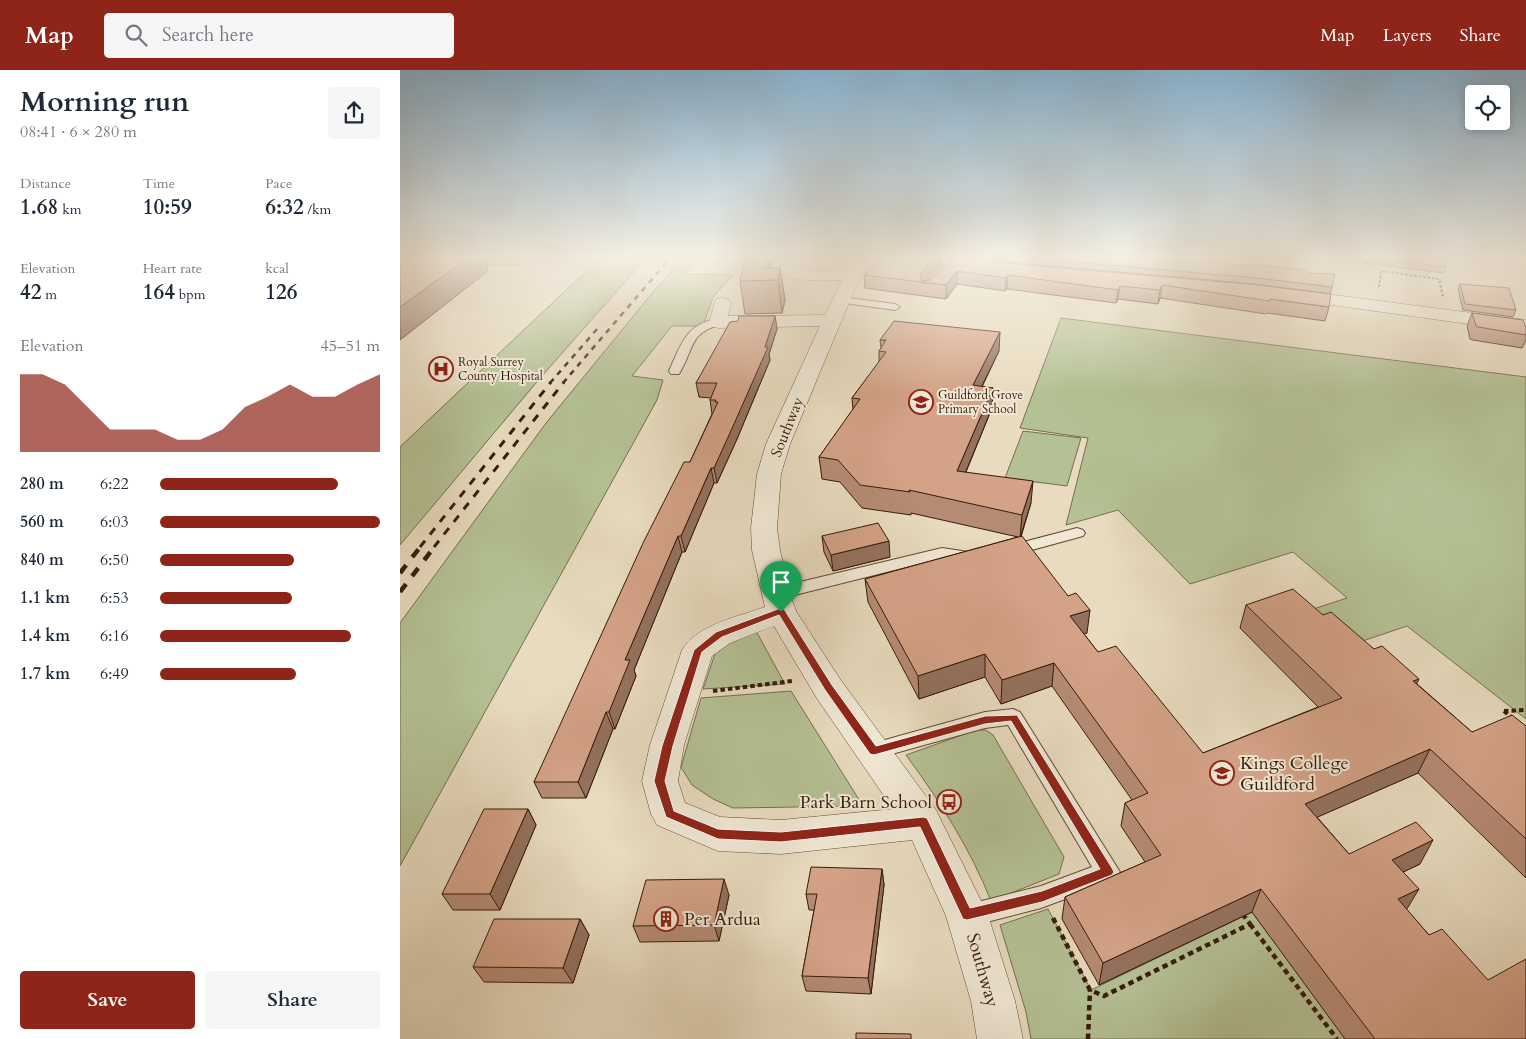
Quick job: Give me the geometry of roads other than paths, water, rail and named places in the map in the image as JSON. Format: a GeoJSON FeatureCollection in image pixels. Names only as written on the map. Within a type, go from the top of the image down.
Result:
{"type":"FeatureCollection","features":[{"type":"Feature","properties":{"kind":"street"},"geometry":{"type":"LineString","coordinates":[[722,304],[718,322],[794,302]]}},
{"type":"Feature","properties":{"kind":"street","name":"Southway"},"geometry":{"type":"LineString","coordinates":[[843,302],[778,444],[769,474],[764,528],[766,550],[778,603],[822,678],[923,822],[967,915],[994,1001],[1000,1039]]}},
{"type":"Feature","properties":{"kind":"street"},"geometry":{"type":"LineString","coordinates":[[1352,302],[1526,326]]}},
{"type":"Feature","properties":{"kind":"street"},"geometry":{"type":"LineString","coordinates":[[778,603],[719,635],[698,650],[667,746],[660,781],[670,814],[718,834],[781,837],[923,822]]}},
{"type":"Feature","properties":{"kind":"lane"},"geometry":{"type":"LineString","coordinates":[[883,302],[895,307]]}},
{"type":"Feature","properties":{"kind":"lane"},"geometry":{"type":"LineString","coordinates":[[675,371],[697,328],[707,323],[718,322]]}},
{"type":"Feature","properties":{"kind":"lane"},"geometry":{"type":"LineString","coordinates":[[778,603],[942,553],[982,558],[1078,533]]}},
{"type":"Feature","properties":{"kind":"lane"},"geometry":{"type":"LineString","coordinates":[[874,751],[985,720],[1014,717],[1108,872],[1042,896],[967,915]]}},
{"type":"Feature","properties":{"kind":"railway"},"geometry":{"type":"LineString","coordinates":[[563,383],[632,302]]}},
{"type":"Feature","properties":{"kind":"railway"},"geometry":{"type":"LineString","coordinates":[[550,383],[598,328]]}},
{"type":"Feature","properties":{"kind":"railway"},"geometry":{"type":"LineString","coordinates":[[420,547],[551,382]]}},
{"type":"Feature","properties":{"kind":"railway"},"geometry":{"type":"LineString","coordinates":[[434,547],[564,382]]}},
{"type":"Feature","properties":{"kind":"railway"},"geometry":{"type":"LineString","coordinates":[[400,573],[421,546]]}},
{"type":"Feature","properties":{"kind":"railway"},"geometry":{"type":"LineString","coordinates":[[400,592],[435,546]]}},
{"type":"Feature","properties":{"kind":"place","name":"Royal Surrey County Hospital"},"geometry":{"type":"Point","coordinates":[441,369]}},
{"type":"Feature","properties":{"kind":"place","name":"Guildford Grove Primary School"},"geometry":{"type":"Point","coordinates":[921,402]}},
{"type":"Feature","properties":{"kind":"place","name":"Kings College Guildford"},"geometry":{"type":"Point","coordinates":[1222,773]}},
{"type":"Feature","properties":{"kind":"place","name":"Park Barn School"},"geometry":{"type":"Point","coordinates":[949,802]}},
{"type":"Feature","properties":{"kind":"place","name":"Per Ardua"},"geometry":{"type":"Point","coordinates":[666,919]}}]}
